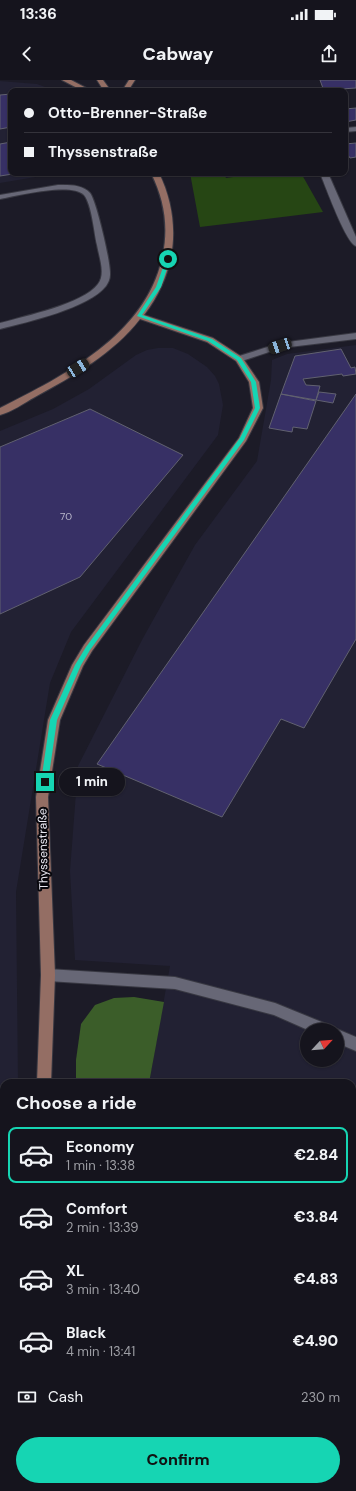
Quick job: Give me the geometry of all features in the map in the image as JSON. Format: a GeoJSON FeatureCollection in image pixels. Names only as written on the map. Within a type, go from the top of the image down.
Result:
{"type":"FeatureCollection","features":[{"type":"Feature","properties":{"kind":"street"},"geometry":{"type":"LineString","coordinates":[[65,80],[82,88]]}},
{"type":"Feature","properties":{"kind":"street"},"geometry":{"type":"LineString","coordinates":[[0,412],[45,388],[89,361],[120,337],[139,316],[159,287],[168,259],[171,228],[167,202],[156,176]]}},
{"type":"Feature","properties":{"kind":"street"},"geometry":{"type":"LineString","coordinates":[[325,176],[346,226],[356,244]]}},
{"type":"Feature","properties":{"kind":"street"},"geometry":{"type":"LineString","coordinates":[[0,197],[66,187],[78,188],[86,194],[92,206],[106,272],[104,284],[93,293],[74,304],[0,326]]}},
{"type":"Feature","properties":{"kind":"street"},"geometry":{"type":"LineString","coordinates":[[346,226],[356,225]]}},
{"type":"Feature","properties":{"kind":"street","name":"Thyssenstraße"},"geometry":{"type":"LineString","coordinates":[[44,1079],[48,975],[42,797],[54,720],[78,665],[88,648],[243,438],[258,408],[254,382],[239,359],[210,340],[139,316]]}},
{"type":"Feature","properties":{"kind":"street"},"geometry":{"type":"LineString","coordinates":[[239,359],[280,346],[356,336]]}},
{"type":"Feature","properties":{"kind":"street"},"geometry":{"type":"LineString","coordinates":[[48,975],[175,983],[275,1009],[308,1023]]}},
{"type":"Feature","properties":{"kind":"street"},"geometry":{"type":"LineString","coordinates":[[344,1039],[356,1044]]}},
{"type":"Feature","properties":{"kind":"shaded area"},"geometry":{"type":"Polygon","coordinates":[[[0,81],[37,84],[48,88],[8,88],[8,176],[41,176],[0,183],[0,81]]]}},
{"type":"Feature","properties":{"kind":"shaded area"},"geometry":{"type":"Polygon","coordinates":[[[356,345],[356,1079],[150,1079],[170,966],[75,960],[70,871],[78,766],[143,638],[195,545],[257,461],[271,380],[272,360],[287,354],[356,345]]]}},
{"type":"Feature","properties":{"kind":"shaded area"},"geometry":{"type":"Polygon","coordinates":[[[173,348],[188,354],[207,367],[215,376],[219,384],[223,405],[218,435],[71,632],[50,683],[16,892],[18,1079],[0,1079],[0,431],[53,409],[89,389],[136,355],[147,350],[173,348]]]}},
{"type":"Feature","properties":{"kind":"green space"},"geometry":{"type":"Polygon","coordinates":[[[191,176],[225,176],[226,178],[239,176],[303,176],[323,212],[200,227],[191,176]]]}},
{"type":"Feature","properties":{"kind":"green space"},"geometry":{"type":"Polygon","coordinates":[[[134,997],[164,1002],[150,1079],[76,1079],[76,1060],[81,1024],[95,1005],[114,998],[134,997]]]}},
{"type":"Feature","properties":{"kind":"building"},"geometry":{"type":"Polygon","coordinates":[[[320,80],[356,80],[356,88],[323,88],[320,80]]]}},
{"type":"Feature","properties":{"kind":"building"},"geometry":{"type":"Polygon","coordinates":[[[8,94],[8,128],[0,129],[0,95],[8,94]]]}},
{"type":"Feature","properties":{"kind":"building"},"geometry":{"type":"Polygon","coordinates":[[[356,108],[356,120],[348,121],[348,109],[356,108]]]}},
{"type":"Feature","properties":{"kind":"building"},"geometry":{"type":"Polygon","coordinates":[[[8,143],[8,175],[0,176],[0,144],[8,143]]]}},
{"type":"Feature","properties":{"kind":"building"},"geometry":{"type":"Polygon","coordinates":[[[356,143],[356,157],[350,158],[348,155],[348,144],[356,143]]]}},
{"type":"Feature","properties":{"kind":"building"},"geometry":{"type":"Polygon","coordinates":[[[341,349],[351,368],[355,367],[356,374],[343,376],[342,374],[303,379],[306,385],[320,386],[316,400],[281,394],[295,356],[341,349]]]}},
{"type":"Feature","properties":{"kind":"building"},"geometry":{"type":"Polygon","coordinates":[[[319,392],[336,394],[333,403],[316,400],[319,392]]]}},
{"type":"Feature","properties":{"kind":"building"},"geometry":{"type":"Polygon","coordinates":[[[281,394],[316,401],[307,429],[293,427],[292,432],[269,428],[281,394]]]}},
{"type":"Feature","properties":{"kind":"building"},"geometry":{"type":"Polygon","coordinates":[[[356,394],[356,639],[304,728],[281,719],[222,817],[97,764],[356,394]]]}},
{"type":"Feature","properties":{"kind":"building"},"geometry":{"type":"Polygon","coordinates":[[[90,409],[183,455],[80,577],[0,614],[0,447],[90,409]]]}},
{"type":"Feature","properties":{"kind":"route"},"geometry":{"type":"LineString","coordinates":[[45,782],[54,720],[78,665],[88,648],[243,438],[258,408],[254,382],[239,359],[210,340],[139,316],[159,287],[168,259]]}}]}
